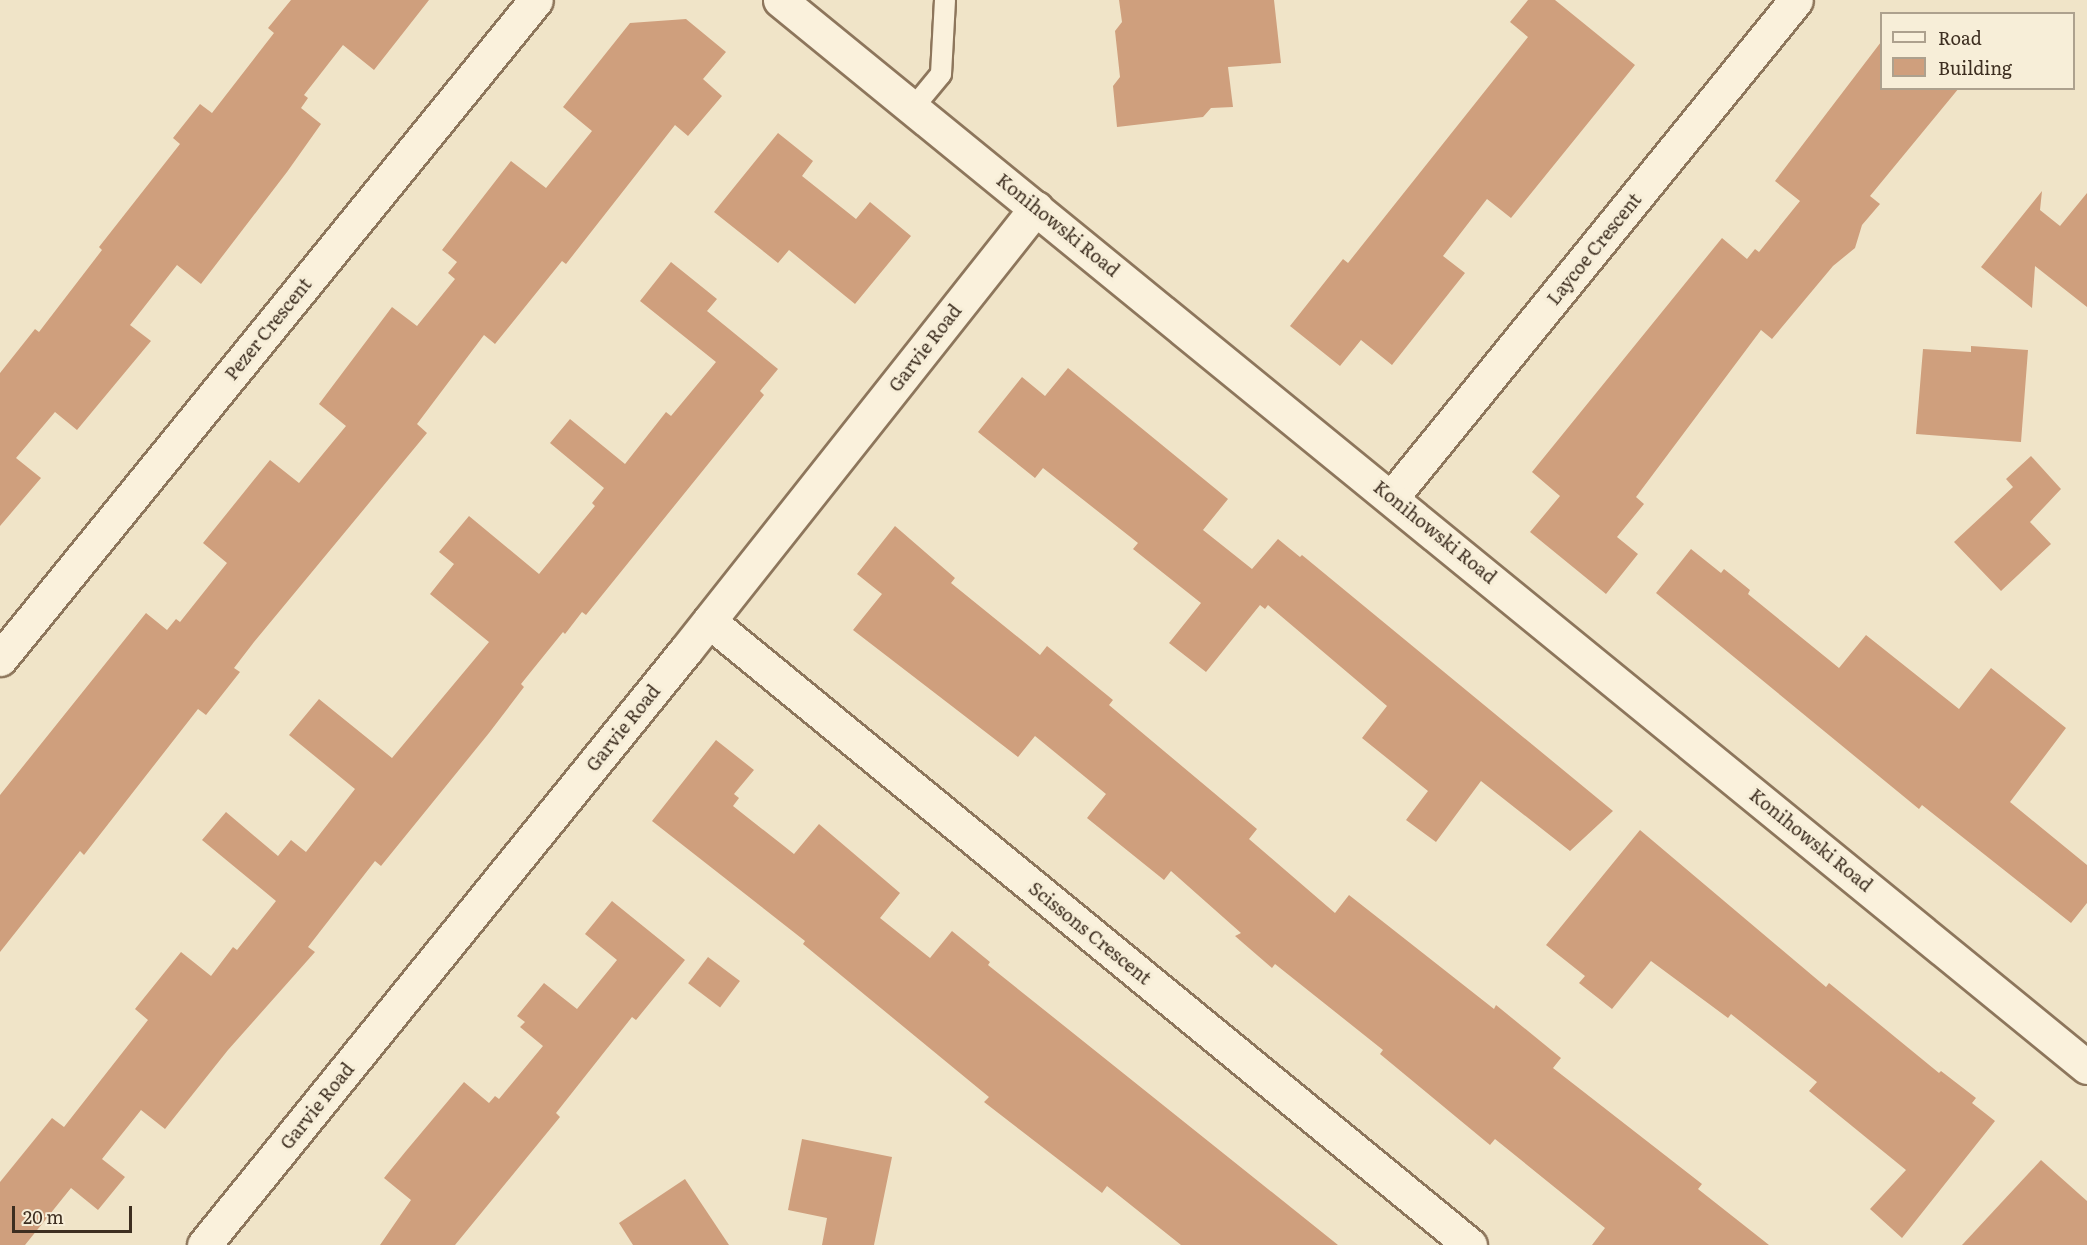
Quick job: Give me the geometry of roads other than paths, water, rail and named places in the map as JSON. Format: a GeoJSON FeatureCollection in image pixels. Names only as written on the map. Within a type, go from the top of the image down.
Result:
{"type":"FeatureCollection","features":[{"type":"Feature","properties":{"kind":"street","name":"Pezer Crescent"},"geometry":{"type":"LineString","coordinates":[[0,658],[536,0]]}},
{"type":"Feature","properties":{"kind":"street","name":"Konihowski Road"},"geometry":{"type":"LineString","coordinates":[[780,0],[1392,497],[2087,1067]]}},
{"type":"Feature","properties":{"kind":"street","name":"Laycoe Crescent"},"geometry":{"type":"LineString","coordinates":[[1392,497],[1796,0]]}},
{"type":"Feature","properties":{"kind":"street","name":"Garvie Road"},"geometry":{"type":"LineString","coordinates":[[204,1245],[709,621],[1035,208]]}},
{"type":"Feature","properties":{"kind":"street","name":"Scissons Crescent"},"geometry":{"type":"LineString","coordinates":[[709,621],[1470,1245]]}},
{"type":"Feature","properties":{"kind":"lane"},"geometry":{"type":"LineString","coordinates":[[913,108],[941,74],[945,0]]}}]}
